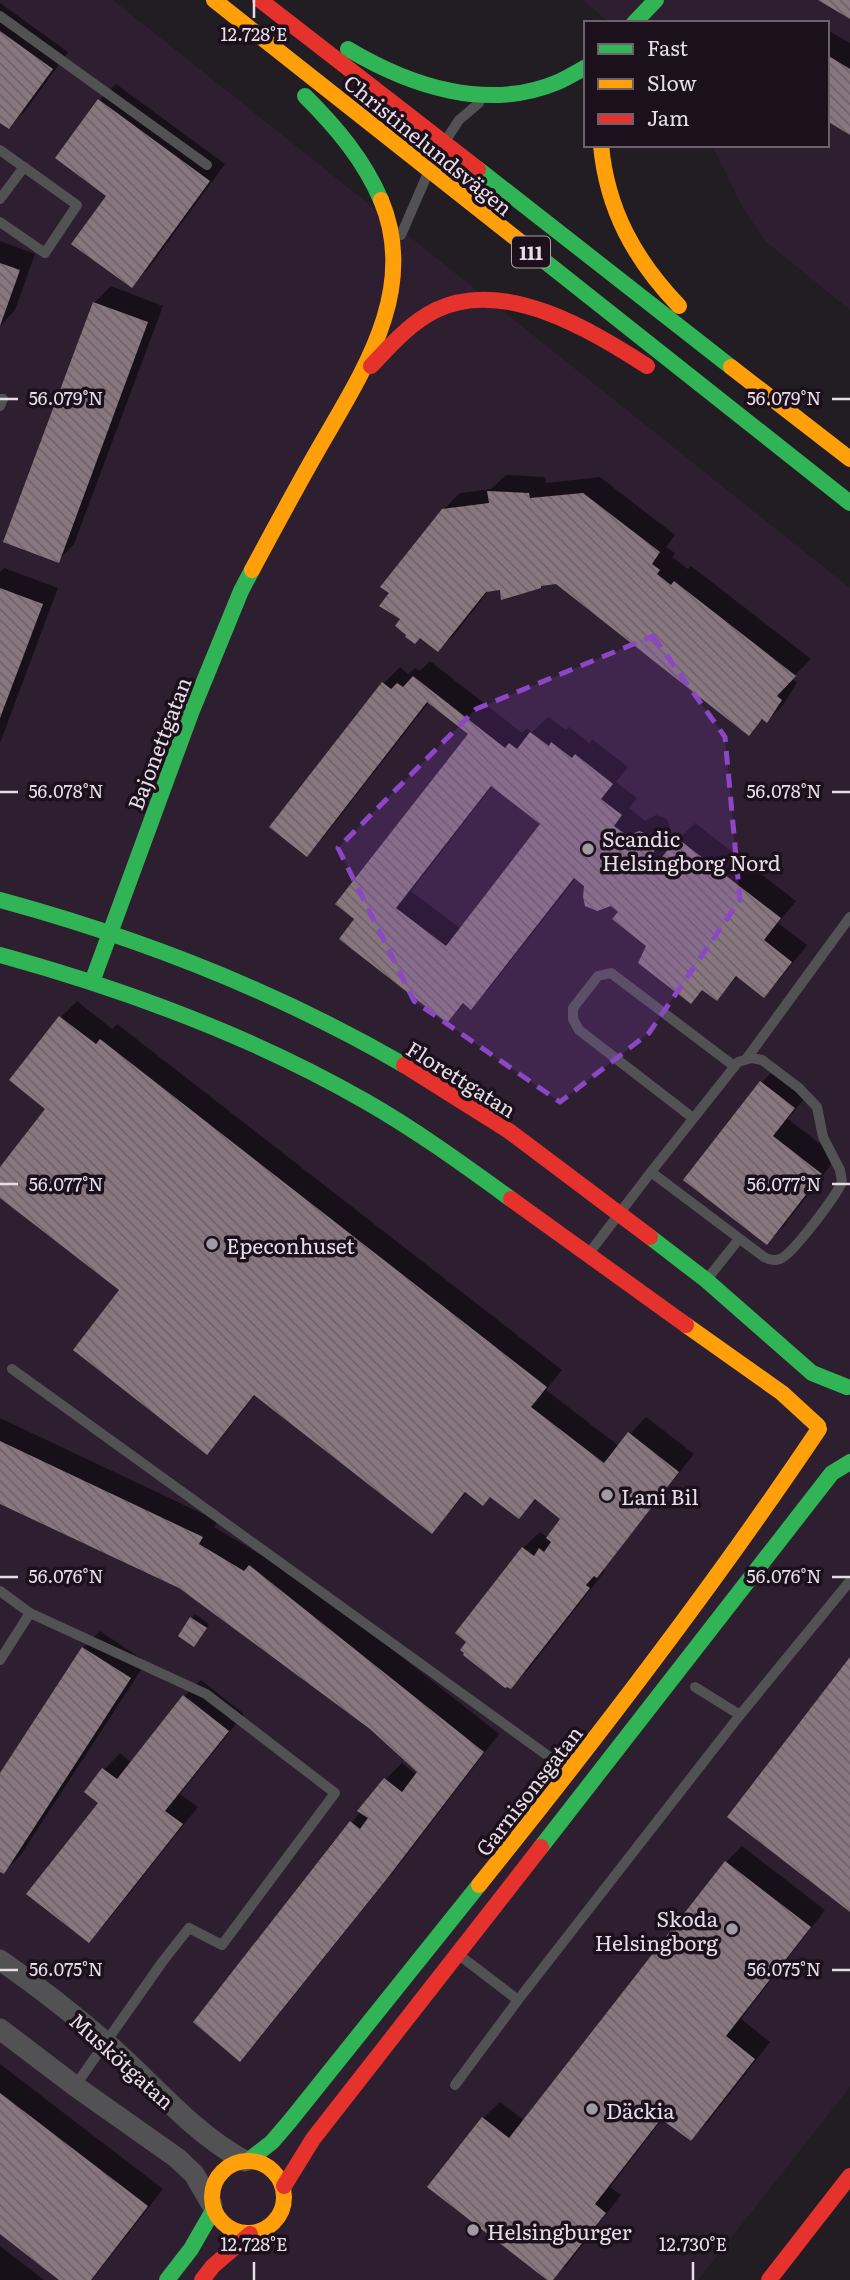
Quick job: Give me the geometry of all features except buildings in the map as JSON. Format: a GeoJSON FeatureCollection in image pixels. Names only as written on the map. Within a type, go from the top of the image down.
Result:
{"type":"FeatureCollection","features":[{"type":"Feature","properties":{"kind":"main road"},"geometry":{"type":"LineString","coordinates":[[211,0],[330,121],[368,170],[389,224],[393,280],[387,310],[360,378]]}},
{"type":"Feature","properties":{"kind":"main road","name":"Christinelundsvägen"},"geometry":{"type":"LineString","coordinates":[[211,0],[436,158],[803,422],[850,459]]}},
{"type":"Feature","properties":{"kind":"main road","name":"Christinelundsvägen"},"geometry":{"type":"LineString","coordinates":[[260,0],[436,158],[850,503]]}},
{"type":"Feature","properties":{"kind":"main road"},"geometry":{"type":"LineString","coordinates":[[278,0],[360,57],[405,79],[440,90],[493,95],[515,94],[550,85],[584,68]]}},
{"type":"Feature","properties":{"kind":"main road"},"geometry":{"type":"LineString","coordinates":[[636,21],[657,0]]}},
{"type":"Feature","properties":{"kind":"main road"},"geometry":{"type":"LineString","coordinates":[[645,21],[657,0]]}},
{"type":"Feature","properties":{"kind":"main road"},"geometry":{"type":"LineString","coordinates":[[601,147],[605,183],[619,223],[650,276],[803,422]]}},
{"type":"Feature","properties":{"kind":"main road"},"geometry":{"type":"LineString","coordinates":[[360,378],[400,336],[421,319],[445,306],[469,300],[496,300],[558,317],[622,350],[850,503]]}},
{"type":"Feature","properties":{"kind":"main road","name":"Bajonettgatan"},"geometry":{"type":"LineString","coordinates":[[92,982],[191,713],[241,591],[284,509],[360,378]]}},
{"type":"Feature","properties":{"kind":"main road","name":"Florettgatan"},"geometry":{"type":"LineString","coordinates":[[0,900],[110,932],[252,988],[360,1040],[509,1131],[706,1280],[802,1366],[812,1373],[848,1387]]}},
{"type":"Feature","properties":{"kind":"main road"},"geometry":{"type":"LineString","coordinates":[[0,955],[92,982],[223,1031],[368,1103],[471,1170],[782,1393],[833,1445],[832,1473],[313,2139],[284,2186],[284,2208],[278,2218],[271,2226],[250,2234],[213,2266],[202,2280]]}},
{"type":"Feature","properties":{"kind":"main road","name":"Garnisonsgatan"},"geometry":{"type":"LineString","coordinates":[[167,2280],[191,2249],[213,2207],[212,2194],[219,2175],[226,2168],[247,2161],[272,2142],[290,2121],[570,1772],[758,1520],[833,1445],[825,1401],[848,1387]]}},
{"type":"Feature","properties":{"kind":"main road"},"geometry":{"type":"LineString","coordinates":[[247,2161],[267,2165],[284,2186]]}},
{"type":"Feature","properties":{"kind":"main road"},"geometry":{"type":"LineString","coordinates":[[769,2280],[850,2176]]}},
{"type":"Feature","properties":{"kind":"main road"},"geometry":{"type":"LineString","coordinates":[[213,2207],[218,2217],[232,2230],[250,2234]]}},
{"type":"Feature","properties":{"kind":"street","name":"Muskötgatan"},"geometry":{"type":"LineString","coordinates":[[0,1960],[106,2042],[199,2129],[232,2154],[247,2161]]}},
{"type":"Feature","properties":{"kind":"street","name":"Muskötgatan"},"geometry":{"type":"LineString","coordinates":[[0,2029],[75,2087],[177,2158],[194,2174],[213,2207]]}},
{"type":"Feature","properties":{"kind":"lane"},"geometry":{"type":"LineString","coordinates":[[0,16],[206,165]]}},
{"type":"Feature","properties":{"kind":"lane"},"geometry":{"type":"LineString","coordinates":[[393,258],[409,212],[459,120],[475,104],[493,95]]}},
{"type":"Feature","properties":{"kind":"lane"},"geometry":{"type":"LineString","coordinates":[[0,150],[76,205],[45,253],[0,222]]}},
{"type":"Feature","properties":{"kind":"lane"},"geometry":{"type":"LineString","coordinates":[[0,200],[24,167]]}},
{"type":"Feature","properties":{"kind":"lane"},"geometry":{"type":"LineString","coordinates":[[0,398],[3,400],[0,406]]}},
{"type":"Feature","properties":{"kind":"lane"},"geometry":{"type":"LineString","coordinates":[[588,1254],[734,1066],[747,1058],[850,917]]}},
{"type":"Feature","properties":{"kind":"lane"},"geometry":{"type":"LineString","coordinates":[[693,1118],[579,1030],[572,1014],[573,1008],[602,974],[617,975],[734,1066]]}},
{"type":"Feature","properties":{"kind":"lane"},"geometry":{"type":"LineString","coordinates":[[651,1172],[769,1259],[784,1257],[794,1248],[842,1182],[840,1170],[823,1137],[819,1113],[813,1101],[762,1060],[747,1058]]}},
{"type":"Feature","properties":{"kind":"lane"},"geometry":{"type":"LineString","coordinates":[[706,1280],[739,1239]]}},
{"type":"Feature","properties":{"kind":"lane"},"geometry":{"type":"LineString","coordinates":[[12,1369],[570,1772]]}},
{"type":"Feature","properties":{"kind":"lane"},"geometry":{"type":"LineString","coordinates":[[455,2085],[740,1715],[850,1581]]}},
{"type":"Feature","properties":{"kind":"lane"},"geometry":{"type":"LineString","coordinates":[[0,1591],[30,1613],[206,1694],[335,1793],[222,1945],[189,1928],[75,2087]]}},
{"type":"Feature","properties":{"kind":"lane"},"geometry":{"type":"LineString","coordinates":[[0,1660],[30,1613]]}},
{"type":"Feature","properties":{"kind":"lane"},"geometry":{"type":"LineString","coordinates":[[695,1687],[740,1715]]}},
{"type":"Feature","properties":{"kind":"lane"},"geometry":{"type":"LineString","coordinates":[[458,1955],[518,2000]]}},
{"type":"Feature","properties":{"kind":"highlighted area"},"geometry":{"type":"Polygon","coordinates":[[[653,636],[725,737],[740,900],[649,1033],[560,1102],[414,1001],[338,848],[476,709],[653,636]]]}},
{"type":"Feature","properties":{"kind":"shaded area"},"geometry":{"type":"Polygon","coordinates":[[[0,0],[113,0],[850,588],[850,2087],[698,2280],[0,2280],[0,0]]]}},
{"type":"Feature","properties":{"kind":"shaded area"},"geometry":{"type":"Polygon","coordinates":[[[583,0],[850,0],[850,310],[765,241],[742,206],[713,147],[829,147],[829,21],[607,21],[583,0]]]}},
{"type":"Feature","properties":{"kind":"traffic: fast"},"geometry":{"type":"LineString","coordinates":[[636,21],[656,0]]}},
{"type":"Feature","properties":{"kind":"traffic: fast"},"geometry":{"type":"LineString","coordinates":[[348,49],[423,84],[477,94],[504,95],[531,91],[558,82],[584,68]]}},
{"type":"Feature","properties":{"kind":"traffic: fast"},"geometry":{"type":"LineString","coordinates":[[305,96],[348,145],[381,200]]}},
{"type":"Feature","properties":{"kind":"traffic: fast"},"geometry":{"type":"LineString","coordinates":[[478,169],[731,367]]}},
{"type":"Feature","properties":{"kind":"traffic: fast"},"geometry":{"type":"LineString","coordinates":[[523,244],[850,503]]}},
{"type":"Feature","properties":{"kind":"traffic: fast"},"geometry":{"type":"LineString","coordinates":[[92,982],[191,713],[252,570]]}},
{"type":"Feature","properties":{"kind":"traffic: fast"},"geometry":{"type":"LineString","coordinates":[[0,900],[104,932],[207,969],[307,1014],[404,1065]]}},
{"type":"Feature","properties":{"kind":"traffic: fast"},"geometry":{"type":"LineString","coordinates":[[0,955],[141,999],[277,1055],[384,1112],[511,1199]]}},
{"type":"Feature","properties":{"kind":"traffic: fast"},"geometry":{"type":"LineString","coordinates":[[650,1237],[706,1280],[812,1373],[847,1387]]}},
{"type":"Feature","properties":{"kind":"traffic: fast"},"geometry":{"type":"LineString","coordinates":[[541,1847],[832,1473],[850,1462]]}},
{"type":"Feature","properties":{"kind":"traffic: fast"},"geometry":{"type":"LineString","coordinates":[[249,2160],[272,2142],[290,2121],[479,1885]]}},
{"type":"Feature","properties":{"kind":"traffic: fast"},"geometry":{"type":"LineString","coordinates":[[167,2280],[191,2249],[214,2209]]}},
{"type":"Feature","properties":{"kind":"traffic: slow"},"geometry":{"type":"LineString","coordinates":[[214,0],[523,244]]}},
{"type":"Feature","properties":{"kind":"traffic: slow"},"geometry":{"type":"LineString","coordinates":[[601,147],[610,191],[626,233],[649,271],[679,306]]}},
{"type":"Feature","properties":{"kind":"traffic: slow"},"geometry":{"type":"LineString","coordinates":[[252,570],[352,390],[380,330],[389,298],[393,266],[391,233],[381,200]]}},
{"type":"Feature","properties":{"kind":"traffic: slow"},"geometry":{"type":"LineString","coordinates":[[731,367],[850,459]]}},
{"type":"Feature","properties":{"kind":"traffic: slow"},"geometry":{"type":"LineString","coordinates":[[686,1325],[782,1393],[818,1426]]}},
{"type":"Feature","properties":{"kind":"traffic: slow"},"geometry":{"type":"LineString","coordinates":[[479,1885],[654,1661],[819,1429]]}},
{"type":"Feature","properties":{"kind":"traffic: slow"},"geometry":{"type":"LineString","coordinates":[[255,2161],[274,2171],[282,2183],[284,2197],[282,2211],[274,2223],[262,2231],[241,2233],[222,2223],[214,2211],[212,2190],[222,2171],[234,2163],[255,2161]]}},
{"type":"Feature","properties":{"kind":"traffic: jam"},"geometry":{"type":"LineString","coordinates":[[260,0],[478,169]]}},
{"type":"Feature","properties":{"kind":"traffic: jam"},"geometry":{"type":"LineString","coordinates":[[371,366],[409,328],[436,310],[462,301],[490,300],[546,312],[600,337],[647,366]]}},
{"type":"Feature","properties":{"kind":"traffic: jam"},"geometry":{"type":"LineString","coordinates":[[404,1065],[509,1131],[650,1237]]}},
{"type":"Feature","properties":{"kind":"traffic: jam"},"geometry":{"type":"LineString","coordinates":[[511,1199],[686,1325]]}},
{"type":"Feature","properties":{"kind":"traffic: jam"},"geometry":{"type":"LineString","coordinates":[[284,2186],[313,2139],[541,1847]]}},
{"type":"Feature","properties":{"kind":"traffic: jam"},"geometry":{"type":"LineString","coordinates":[[769,2280],[850,2176]]}},
{"type":"Feature","properties":{"kind":"traffic: jam"},"geometry":{"type":"LineString","coordinates":[[202,2280],[213,2266],[250,2234]]}},
{"type":"Feature","properties":{"kind":"place","name":"Scandic Helsingborg Nord"},"geometry":{"type":"Point","coordinates":[588,849]}},
{"type":"Feature","properties":{"kind":"place","name":"Epeconhuset"},"geometry":{"type":"Point","coordinates":[212,1244]}},
{"type":"Feature","properties":{"kind":"place","name":"Lani Bil"},"geometry":{"type":"Point","coordinates":[607,1495]}},
{"type":"Feature","properties":{"kind":"place","name":"Skoda Helsingborg"},"geometry":{"type":"Point","coordinates":[732,1929]}},
{"type":"Feature","properties":{"kind":"place","name":"Däckia"},"geometry":{"type":"Point","coordinates":[592,2109]}},
{"type":"Feature","properties":{"kind":"place","name":"Helsingburger"},"geometry":{"type":"Point","coordinates":[473,2230]}}]}
